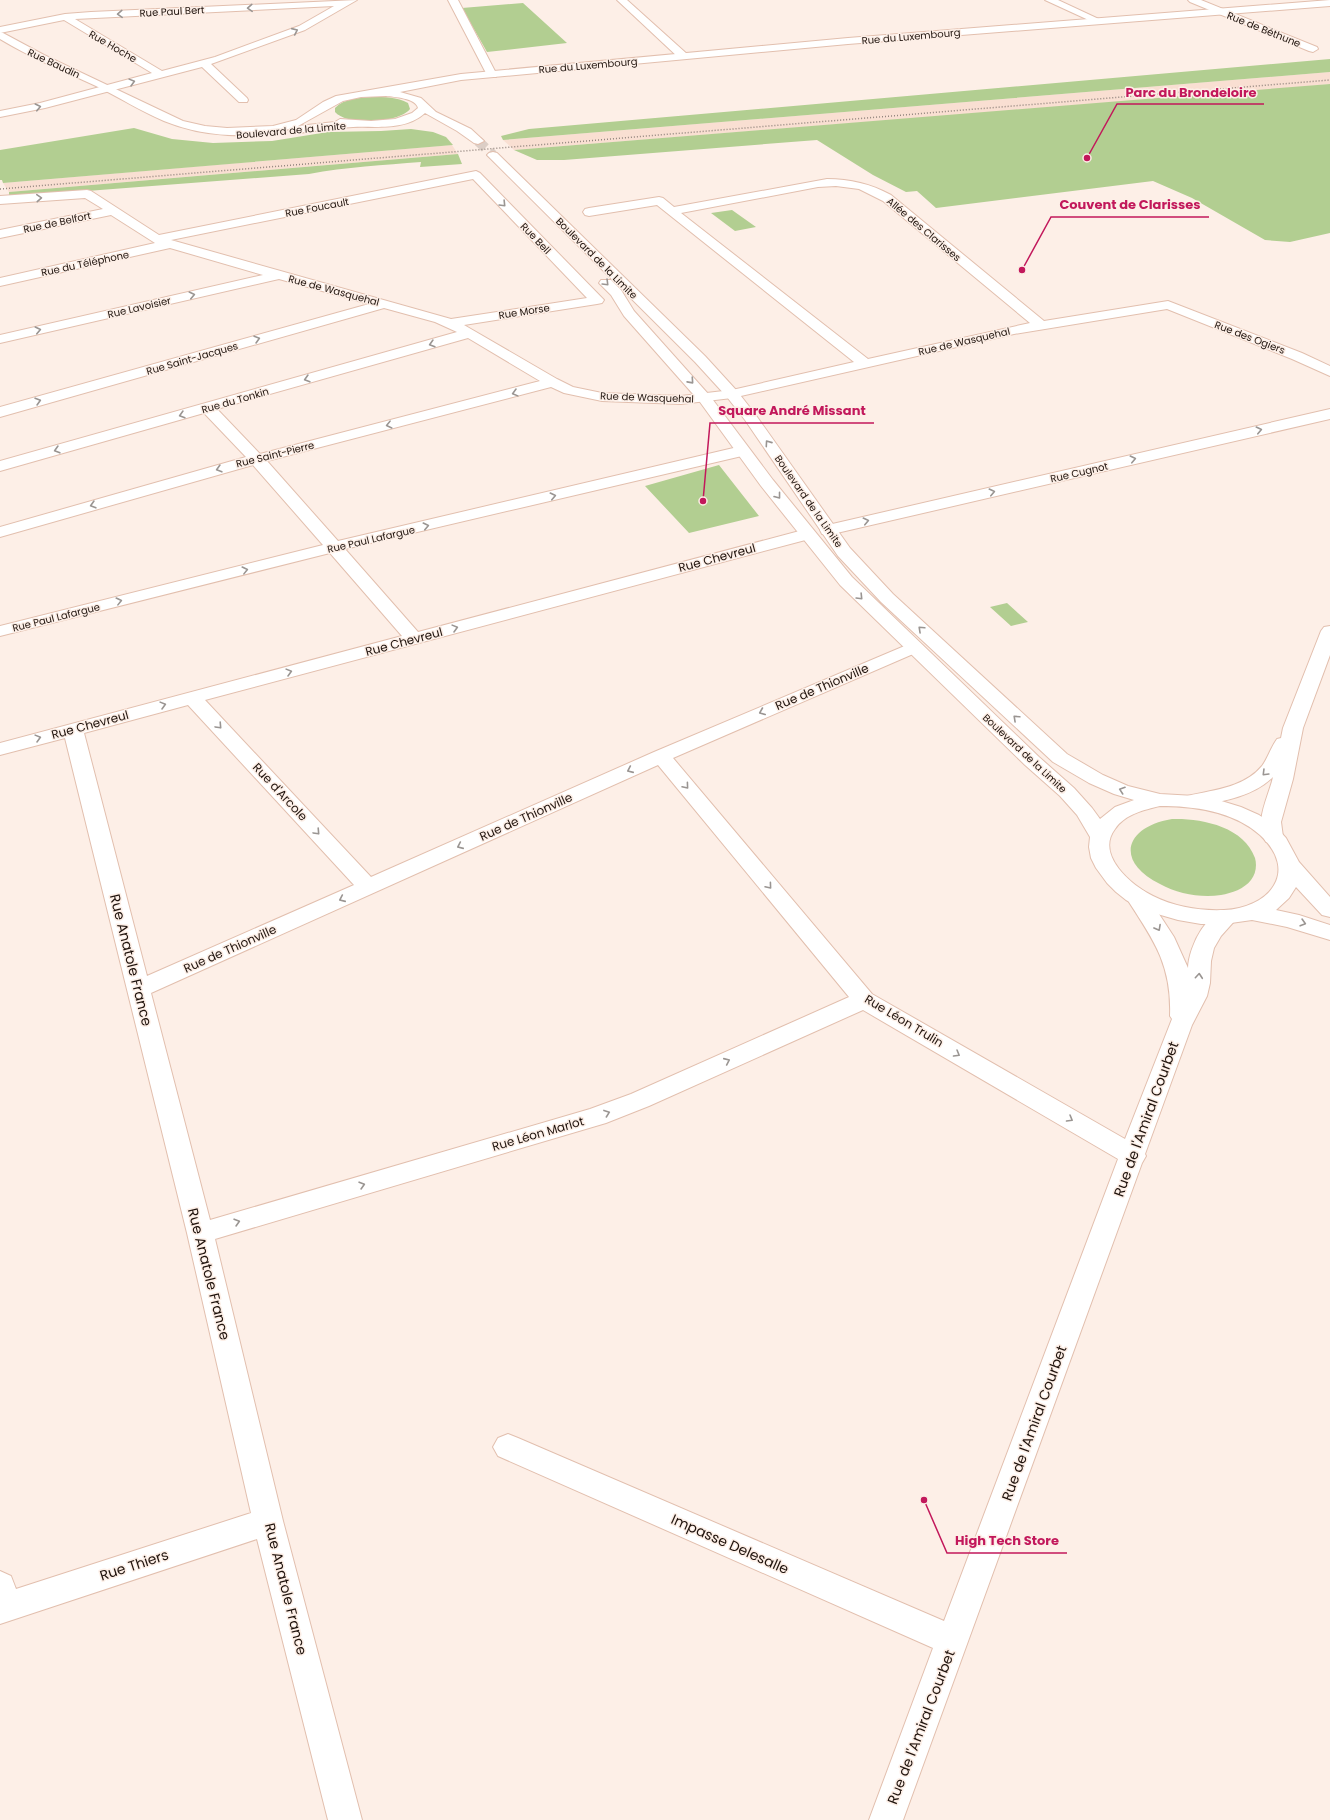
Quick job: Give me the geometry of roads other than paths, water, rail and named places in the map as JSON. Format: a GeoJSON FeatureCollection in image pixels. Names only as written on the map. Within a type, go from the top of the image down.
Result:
{"type":"FeatureCollection","features":[{"type":"Feature","properties":{"kind":"street"},"geometry":{"type":"LineString","coordinates":[[453,0],[492,74]]}},
{"type":"Feature","properties":{"kind":"street"},"geometry":{"type":"LineString","coordinates":[[622,0],[683,56]]}},
{"type":"Feature","properties":{"kind":"street"},"geometry":{"type":"LineString","coordinates":[[1050,0],[1098,21]]}},
{"type":"Feature","properties":{"kind":"street","name":"Rue de Béthune"},"geometry":{"type":"LineString","coordinates":[[1193,0],[1313,49]]}},
{"type":"Feature","properties":{"kind":"street"},"geometry":{"type":"LineString","coordinates":[[0,114],[41,106],[204,63],[291,33],[348,2]]}},
{"type":"Feature","properties":{"kind":"street","name":"Rue Paul Bert"},"geometry":{"type":"LineString","coordinates":[[0,30],[65,18],[91,15],[348,2]]}},
{"type":"Feature","properties":{"kind":"street","name":"Rue du Luxembourg"},"geometry":{"type":"LineString","coordinates":[[367,94],[448,78],[848,41],[1330,3]]}},
{"type":"Feature","properties":{"kind":"street","name":"Rue Hoche"},"geometry":{"type":"LineString","coordinates":[[65,18],[162,75]]}},
{"type":"Feature","properties":{"kind":"street","name":"Rue Baudin"},"geometry":{"type":"LineString","coordinates":[[0,35],[31,54],[109,88]]}},
{"type":"Feature","properties":{"kind":"street","name":"Rue Baudin"},"geometry":{"type":"LineString","coordinates":[[0,44],[36,65],[94,92]]}},
{"type":"Feature","properties":{"kind":"street"},"geometry":{"type":"LineString","coordinates":[[204,63],[243,100]]}},
{"type":"Feature","properties":{"kind":"street","name":"Rue du Luxembourg"},"geometry":{"type":"LineString","coordinates":[[384,124],[412,117],[422,111],[422,97],[433,88],[492,74]]}},
{"type":"Feature","properties":{"kind":"street","name":"Boulevard de la Limite"},"geometry":{"type":"LineString","coordinates":[[109,88],[173,122],[193,127],[217,130],[249,131],[284,127],[307,119],[339,99],[367,94],[400,95],[413,98],[433,114],[465,129],[480,149],[616,293],[629,313],[705,398],[742,450],[807,534],[846,581],[1032,761],[1067,792],[1085,812],[1100,837]]}},
{"type":"Feature","properties":{"kind":"street","name":"Boulevard de la Limite"},"geometry":{"type":"LineString","coordinates":[[94,92],[165,127],[199,134],[262,134],[354,124]]}},
{"type":"Feature","properties":{"kind":"street"},"geometry":{"type":"LineString","coordinates":[[325,107],[324,113],[329,118],[354,124],[384,124]]}},
{"type":"Feature","properties":{"kind":"street","name":"Boulevard de la Limite"},"geometry":{"type":"LineString","coordinates":[[384,124],[410,123],[438,125],[458,133],[480,149],[700,359],[732,394],[770,444],[828,530],[853,563],[887,598],[1060,758],[1096,780],[1121,790],[1160,800]]}},
{"type":"Feature","properties":{"kind":"street","name":"Rue Foucault"},"geometry":{"type":"LineString","coordinates":[[157,239],[476,175]]}},
{"type":"Feature","properties":{"kind":"street","name":"Rue Bell"},"geometry":{"type":"LineString","coordinates":[[476,175],[597,300]]}},
{"type":"Feature","properties":{"kind":"street","name":"Allée des Clarisses"},"geometry":{"type":"LineString","coordinates":[[670,211],[818,183],[837,182],[864,187],[887,198],[1040,326]]}},
{"type":"Feature","properties":{"kind":"street","name":"Rue de Wasquehal"},"geometry":{"type":"LineString","coordinates":[[0,200],[88,194],[157,239],[278,275],[385,303],[450,323],[470,333],[552,382],[579,392],[608,398],[664,400],[705,398],[732,394],[992,334],[1168,305]]}},
{"type":"Feature","properties":{"kind":"street"},"geometry":{"type":"LineString","coordinates":[[589,212],[659,201],[866,364]]}},
{"type":"Feature","properties":{"kind":"street","name":"Rue de Belfort"},"geometry":{"type":"LineString","coordinates":[[0,234],[113,211]]}},
{"type":"Feature","properties":{"kind":"street","name":"Rue du Téléphone"},"geometry":{"type":"LineString","coordinates":[[0,282],[170,244]]}},
{"type":"Feature","properties":{"kind":"street","name":"Rue Lavoisier"},"geometry":{"type":"LineString","coordinates":[[0,339],[278,275]]}},
{"type":"Feature","properties":{"kind":"street","name":"Rue Morse"},"geometry":{"type":"LineString","coordinates":[[450,323],[597,300]]}},
{"type":"Feature","properties":{"kind":"street","name":"Rue Saint-Jacques"},"geometry":{"type":"LineString","coordinates":[[0,412],[385,303]]}},
{"type":"Feature","properties":{"kind":"street","name":"Rue des Ogiers"},"geometry":{"type":"LineString","coordinates":[[1168,305],[1297,356],[1330,372]]}},
{"type":"Feature","properties":{"kind":"street","name":"Rue du Tonkin"},"geometry":{"type":"LineString","coordinates":[[0,466],[470,333]]}},
{"type":"Feature","properties":{"kind":"street","name":"Rue Saint-Pierre"},"geometry":{"type":"LineString","coordinates":[[0,532],[256,459],[552,382]]}},
{"type":"Feature","properties":{"kind":"street"},"geometry":{"type":"LineString","coordinates":[[208,408],[256,459],[414,639]]}},
{"type":"Feature","properties":{"kind":"street","name":"Rue Cugnot"},"geometry":{"type":"LineString","coordinates":[[828,530],[1330,414]]}},
{"type":"Feature","properties":{"kind":"street","name":"Rue Paul Lafargue"},"geometry":{"type":"LineString","coordinates":[[0,631],[334,548],[742,450]]}},
{"type":"Feature","properties":{"kind":"street","name":"Rue Chevreul"},"geometry":{"type":"LineString","coordinates":[[0,748],[807,534]]}},
{"type":"Feature","properties":{"kind":"street"},"geometry":{"type":"LineString","coordinates":[[1190,801],[1226,793],[1257,781],[1270,769],[1293,728],[1330,631]]}},
{"type":"Feature","properties":{"kind":"street","name":"Rue de Thionville"},"geometry":{"type":"LineString","coordinates":[[139,989],[661,756],[914,648]]}},
{"type":"Feature","properties":{"kind":"street","name":"Rue d'Arcole"},"geometry":{"type":"LineString","coordinates":[[192,698],[368,887]]}},
{"type":"Feature","properties":{"kind":"street"},"geometry":{"type":"LineString","coordinates":[[1273,837],[1271,822],[1284,779],[1293,728]]}},
{"type":"Feature","properties":{"kind":"street","name":"Rue Anatole France"},"geometry":{"type":"LineString","coordinates":[[74,729],[200,1233],[268,1521],[345,1820]]}},
{"type":"Feature","properties":{"kind":"street","name":"Rue Léon Trulin"},"geometry":{"type":"LineString","coordinates":[[661,756],[864,1000],[1133,1156]]}},
{"type":"Feature","properties":{"kind":"street"},"geometry":{"type":"LineString","coordinates":[[1288,863],[1288,879],[1282,893],[1268,904],[1250,912],[1226,917],[1203,917],[1179,913],[1156,906],[1136,896],[1116,881],[1108,871],[1100,850],[1100,837],[1107,825],[1117,815],[1141,804],[1160,800],[1190,801],[1214,805],[1237,813],[1257,824],[1273,837],[1283,850],[1288,863],[1302,881],[1330,910]]}},
{"type":"Feature","properties":{"kind":"street","name":"Rue de l'Amiral Courbet"},"geometry":{"type":"LineString","coordinates":[[1136,896],[1155,924],[1169,949],[1180,974],[1183,998],[1180,1025]]}},
{"type":"Feature","properties":{"kind":"street"},"geometry":{"type":"LineString","coordinates":[[1250,912],[1291,920],[1330,933]]}},
{"type":"Feature","properties":{"kind":"street","name":"Rue de l'Amiral Courbet"},"geometry":{"type":"LineString","coordinates":[[886,1820],[1133,1156],[1180,1025],[1192,1004],[1198,985],[1203,946],[1219,923],[1226,917]]}},
{"type":"Feature","properties":{"kind":"street","name":"Rue Léon Marlot"},"geometry":{"type":"LineString","coordinates":[[200,1233],[597,1116],[640,1100],[864,1000]]}},
{"type":"Feature","properties":{"kind":"street","name":"Impasse Delesalle"},"geometry":{"type":"LineString","coordinates":[[508,1447],[953,1642]]}},
{"type":"Feature","properties":{"kind":"street","name":"Rue Thiers"},"geometry":{"type":"LineString","coordinates":[[2,1600],[268,1521]]}},
{"type":"Feature","properties":{"kind":"tunnel"},"geometry":{"type":"LineString","coordinates":[[478,141],[493,155]]}},
{"type":"Feature","properties":{"kind":"railway"},"geometry":{"type":"LineString","coordinates":[[0,189],[1330,80]]}},
{"type":"Feature","properties":{"kind":"place","name":"Parc du Brondeloire"},"geometry":{"type":"Point","coordinates":[1087,158]}},
{"type":"Feature","properties":{"kind":"place","name":"Couvent de Clarisses"},"geometry":{"type":"Point","coordinates":[1022,270]}},
{"type":"Feature","properties":{"kind":"place","name":"Square André Missant"},"geometry":{"type":"Point","coordinates":[703,501]}},
{"type":"Feature","properties":{"kind":"place","name":"High Tech Store"},"geometry":{"type":"Point","coordinates":[924,1500]}}]}
